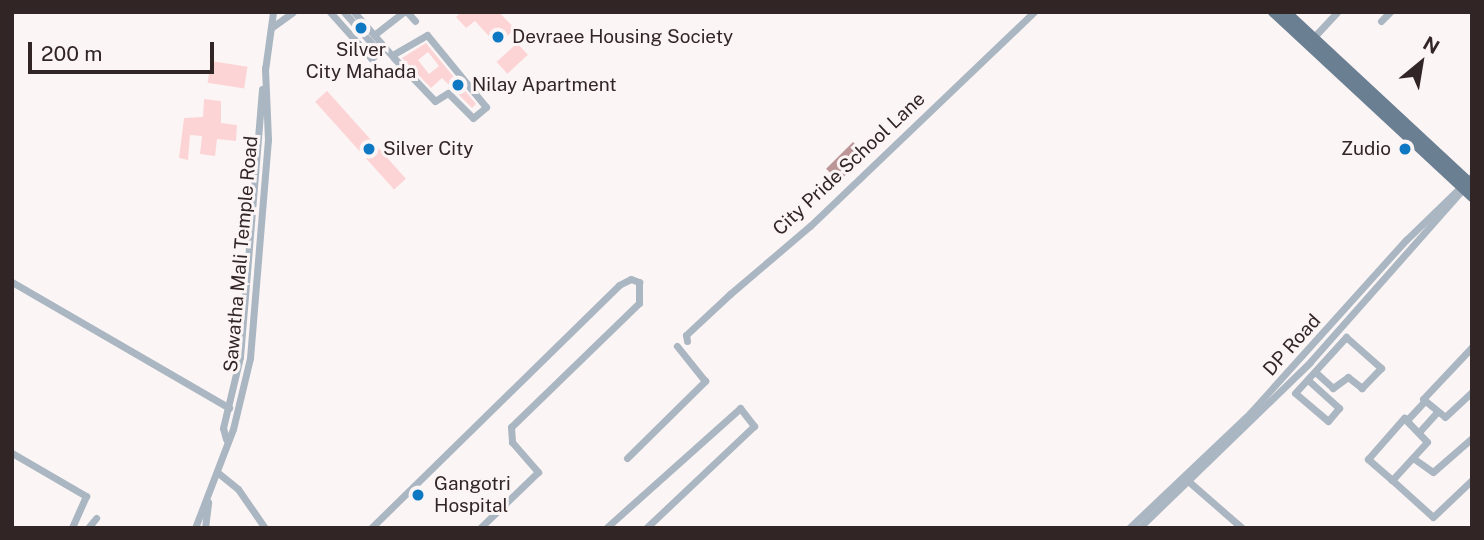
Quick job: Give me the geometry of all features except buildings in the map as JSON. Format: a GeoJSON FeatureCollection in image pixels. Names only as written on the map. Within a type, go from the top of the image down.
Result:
{"type":"FeatureCollection","features":[{"type":"Feature","properties":{"kind":"main road"},"geometry":{"type":"LineString","coordinates":[[1273,12],[1467,182]]}},
{"type":"Feature","properties":{"kind":"main road"},"geometry":{"type":"LineString","coordinates":[[1286,12],[1467,182],[1472,197]]}},
{"type":"Feature","properties":{"kind":"street","name":"Sawatha Mali Temple Road"},"geometry":{"type":"LineString","coordinates":[[226,439],[229,408],[240,357],[265,68],[273,12]]}},
{"type":"Feature","properties":{"kind":"street"},"geometry":{"type":"LineString","coordinates":[[271,28],[293,12]]}},
{"type":"Feature","properties":{"kind":"street"},"geometry":{"type":"LineString","coordinates":[[330,12],[371,58],[380,52],[344,12]]}},
{"type":"Feature","properties":{"kind":"street"},"geometry":{"type":"LineString","coordinates":[[354,12],[374,35],[435,101],[448,93],[472,118],[486,107],[427,35],[393,55]]}},
{"type":"Feature","properties":{"kind":"street"},"geometry":{"type":"LineString","coordinates":[[374,35],[405,12],[415,21]]}},
{"type":"Feature","properties":{"kind":"street","name":"City Pride School Lane"},"geometry":{"type":"LineString","coordinates":[[686,339],[1034,12]]}},
{"type":"Feature","properties":{"kind":"street"},"geometry":{"type":"LineString","coordinates":[[1313,38],[1338,12]]}},
{"type":"Feature","properties":{"kind":"street"},"geometry":{"type":"LineString","coordinates":[[1381,21],[1390,12]]}},
{"type":"Feature","properties":{"kind":"street","name":"Sawatha Mali Temple Road"},"geometry":{"type":"LineString","coordinates":[[195,528],[208,502],[218,472],[250,358],[268,140],[265,68]]}},
{"type":"Feature","properties":{"kind":"street","name":"DP Road"},"geometry":{"type":"LineString","coordinates":[[1139,528],[1328,335],[1467,182]]}},
{"type":"Feature","properties":{"kind":"street"},"geometry":{"type":"LineString","coordinates":[[371,528],[619,285],[631,279],[639,282],[639,303],[511,427],[512,442],[538,472],[480,528]]}},
{"type":"Feature","properties":{"kind":"street"},"geometry":{"type":"LineString","coordinates":[[12,282],[229,408]]}},
{"type":"Feature","properties":{"kind":"street","name":"DP Road"},"geometry":{"type":"LineString","coordinates":[[1129,528],[1187,480],[1302,370],[1328,335]]}},
{"type":"Feature","properties":{"kind":"street"},"geometry":{"type":"LineString","coordinates":[[1302,370],[1311,376],[1333,388],[1348,377],[1362,387],[1381,368],[1346,337],[1311,376],[1295,393],[1323,419],[1331,420],[1339,408],[1311,376]]}},
{"type":"Feature","properties":{"kind":"street"},"geometry":{"type":"LineString","coordinates":[[627,458],[705,382],[677,346]]}},
{"type":"Feature","properties":{"kind":"street"},"geometry":{"type":"LineString","coordinates":[[1472,347],[1425,401],[1368,459],[1437,517],[1472,480]]}},
{"type":"Feature","properties":{"kind":"street"},"geometry":{"type":"LineString","coordinates":[[1425,401],[1436,413],[1445,417],[1472,392]]}},
{"type":"Feature","properties":{"kind":"street"},"geometry":{"type":"LineString","coordinates":[[606,528],[740,408],[754,426],[646,528]]}},
{"type":"Feature","properties":{"kind":"street"},"geometry":{"type":"LineString","coordinates":[[1420,430],[1436,413]]}},
{"type":"Feature","properties":{"kind":"street"},"geometry":{"type":"LineString","coordinates":[[1392,480],[1427,442],[1420,430],[1408,419]]}},
{"type":"Feature","properties":{"kind":"street"},"geometry":{"type":"LineString","coordinates":[[1413,458],[1433,472],[1472,438]]}},
{"type":"Feature","properties":{"kind":"street"},"geometry":{"type":"LineString","coordinates":[[12,453],[86,498],[72,528]]}},
{"type":"Feature","properties":{"kind":"street"},"geometry":{"type":"LineString","coordinates":[[218,472],[239,489],[265,528]]}},
{"type":"Feature","properties":{"kind":"street"},"geometry":{"type":"LineString","coordinates":[[1187,480],[1242,528]]}},
{"type":"Feature","properties":{"kind":"street","name":"Sawatha Mali Temple Road"},"geometry":{"type":"LineString","coordinates":[[205,528],[208,502]]}},
{"type":"Feature","properties":{"kind":"street"},"geometry":{"type":"LineString","coordinates":[[88,528],[96,518]]}},
{"type":"Feature","properties":{"kind":"shaded area"},"geometry":{"type":"Polygon","coordinates":[[[853,142],[866,155],[839,182],[826,169],[853,142]]]}},
{"type":"Feature","properties":{"kind":"place","name":"Silver City Mahada"},"geometry":{"type":"Point","coordinates":[361,28]}},
{"type":"Feature","properties":{"kind":"place","name":"Devraee Housing Society"},"geometry":{"type":"Point","coordinates":[498,37]}},
{"type":"Feature","properties":{"kind":"place","name":"Nilay Apartment"},"geometry":{"type":"Point","coordinates":[458,85]}},
{"type":"Feature","properties":{"kind":"place","name":"Silver City"},"geometry":{"type":"Point","coordinates":[369,149]}},
{"type":"Feature","properties":{"kind":"place","name":"Zudio"},"geometry":{"type":"Point","coordinates":[1405,149]}},
{"type":"Feature","properties":{"kind":"place","name":"Gangotri Hospital"},"geometry":{"type":"Point","coordinates":[418,495]}}]}
